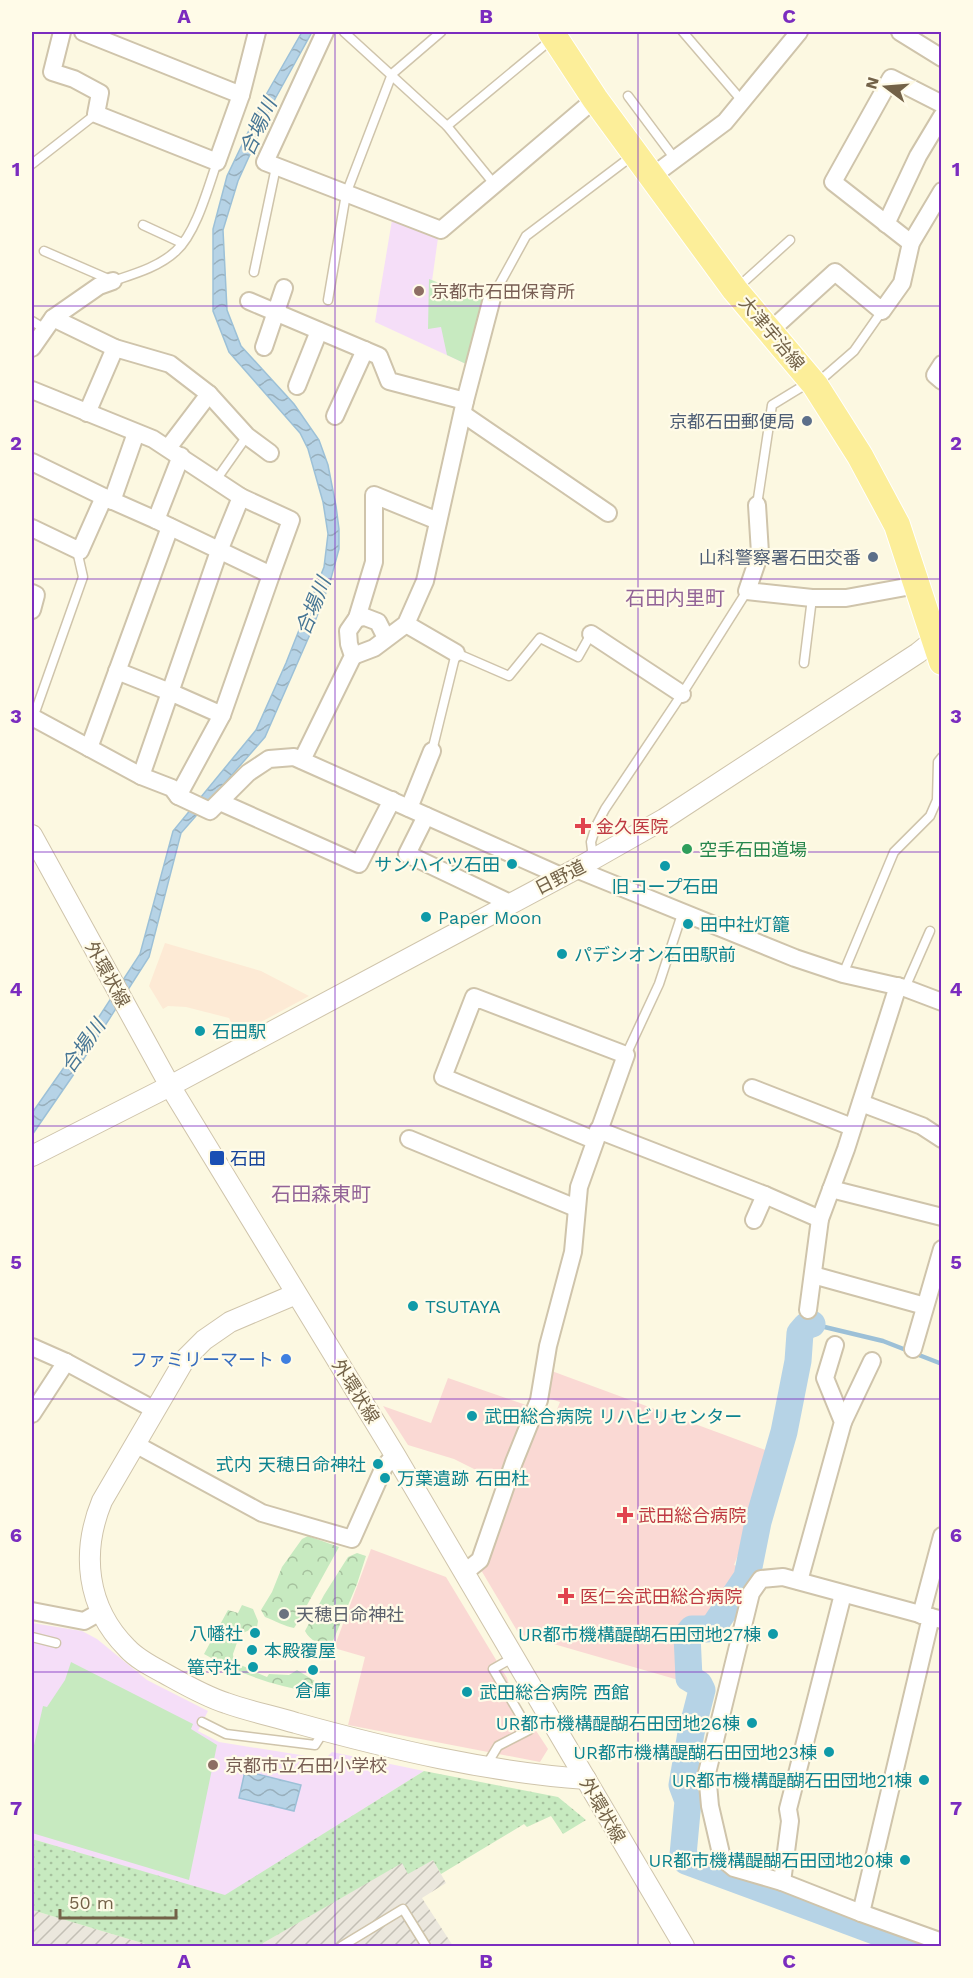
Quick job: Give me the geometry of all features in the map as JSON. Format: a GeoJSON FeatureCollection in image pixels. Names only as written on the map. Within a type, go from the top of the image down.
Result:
{"type":"FeatureCollection","features":[{"type":"Feature","properties":{"kind":"main road","name":"大津宇治線"},"geometry":{"type":"LineString","coordinates":[[557,33],[595,99],[634,154],[735,290],[813,383],[860,456],[897,525],[938,651]]}},
{"type":"Feature","properties":{"kind":"street"},"geometry":{"type":"LineString","coordinates":[[62,32],[52,72],[74,78],[100,93],[96,114],[217,162],[241,95],[257,32]]}},
{"type":"Feature","properties":{"kind":"street"},"geometry":{"type":"LineString","coordinates":[[83,32],[241,95]]}},
{"type":"Feature","properties":{"kind":"street"},"geometry":{"type":"LineString","coordinates":[[325,32],[265,162],[441,230],[595,99]]}},
{"type":"Feature","properties":{"kind":"street"},"geometry":{"type":"LineString","coordinates":[[900,32],[942,58]]}},
{"type":"Feature","properties":{"kind":"street"},"geometry":{"type":"LineString","coordinates":[[651,177],[725,122],[795,33]]}},
{"type":"Feature","properties":{"kind":"street"},"geometry":{"type":"LineString","coordinates":[[911,243],[833,182],[891,78],[942,104]]}},
{"type":"Feature","properties":{"kind":"street"},"geometry":{"type":"LineString","coordinates":[[886,224],[918,156],[942,116]]}},
{"type":"Feature","properties":{"kind":"street"},"geometry":{"type":"LineString","coordinates":[[770,331],[835,272],[882,311],[902,283],[911,243],[942,191]]}},
{"type":"Feature","properties":{"kind":"street"},"geometry":{"type":"LineString","coordinates":[[32,348],[43,323],[99,286],[113,281]]}},
{"type":"Feature","properties":{"kind":"street"},"geometry":{"type":"LineString","coordinates":[[264,347],[284,288]]}},
{"type":"Feature","properties":{"kind":"street"},"geometry":{"type":"LineString","coordinates":[[302,760],[353,656],[374,648],[406,624],[425,581],[464,408],[492,298]]}},
{"type":"Feature","properties":{"kind":"street"},"geometry":{"type":"LineString","coordinates":[[249,302],[379,356],[389,381],[464,408],[608,513]]}},
{"type":"Feature","properties":{"kind":"street"},"geometry":{"type":"LineString","coordinates":[[43,323],[170,364],[209,394],[247,436],[270,453]]}},
{"type":"Feature","properties":{"kind":"street"},"geometry":{"type":"LineString","coordinates":[[297,386],[319,331]]}},
{"type":"Feature","properties":{"kind":"street"},"geometry":{"type":"LineString","coordinates":[[87,413],[115,348]]}},
{"type":"Feature","properties":{"kind":"street"},"geometry":{"type":"LineString","coordinates":[[335,416],[365,350]]}},
{"type":"Feature","properties":{"kind":"street"},"geometry":{"type":"LineString","coordinates":[[942,364],[935,375],[942,381]]}},
{"type":"Feature","properties":{"kind":"street"},"geometry":{"type":"LineString","coordinates":[[32,390],[153,439],[241,497],[291,520],[222,715],[181,797]]}},
{"type":"Feature","properties":{"kind":"street"},"geometry":{"type":"LineString","coordinates":[[89,748],[117,671],[163,523],[175,452],[209,394]]}},
{"type":"Feature","properties":{"kind":"street"},"geometry":{"type":"LineString","coordinates":[[32,528],[80,551],[108,499],[136,433]]}},
{"type":"Feature","properties":{"kind":"street"},"geometry":{"type":"LineString","coordinates":[[32,462],[271,575]]}},
{"type":"Feature","properties":{"kind":"street"},"geometry":{"type":"LineString","coordinates":[[353,656],[348,631],[357,618],[374,562],[374,495],[438,521]]}},
{"type":"Feature","properties":{"kind":"street"},"geometry":{"type":"LineString","coordinates":[[141,776],[219,551],[241,497]]}},
{"type":"Feature","properties":{"kind":"street"},"geometry":{"type":"LineString","coordinates":[[757,505],[760,553],[747,591],[812,598],[846,598],[917,585]]}},
{"type":"Feature","properties":{"kind":"street"},"geometry":{"type":"LineString","coordinates":[[32,593],[36,595],[32,610]]}},
{"type":"Feature","properties":{"kind":"street"},"geometry":{"type":"LineString","coordinates":[[357,618],[364,617],[378,622],[386,638]]}},
{"type":"Feature","properties":{"kind":"street"},"geometry":{"type":"LineString","coordinates":[[406,624],[456,653]]}},
{"type":"Feature","properties":{"kind":"street"},"geometry":{"type":"LineString","coordinates":[[591,633],[682,694]]}},
{"type":"Feature","properties":{"kind":"street","name":"日野道"},"geometry":{"type":"LineString","coordinates":[[32,1156],[170,1086],[577,868],[664,819],[918,653],[938,651]]}},
{"type":"Feature","properties":{"kind":"street"},"geometry":{"type":"LineString","coordinates":[[117,671],[222,715]]}},
{"type":"Feature","properties":{"kind":"street"},"geometry":{"type":"LineString","coordinates":[[32,717],[141,776],[172,788],[181,797],[212,805],[359,864],[392,800]]}},
{"type":"Feature","properties":{"kind":"street"},"geometry":{"type":"LineString","coordinates":[[409,808],[432,751]]}},
{"type":"Feature","properties":{"kind":"street"},"geometry":{"type":"LineString","coordinates":[[212,805],[248,773],[269,759],[294,756],[426,816],[577,868],[795,958],[843,974],[902,987],[942,1002]]}},
{"type":"Feature","properties":{"kind":"street"},"geometry":{"type":"LineString","coordinates":[[426,816],[407,854],[510,903]]}},
{"type":"Feature","properties":{"kind":"street","name":"外環状線"},"geometry":{"type":"LineString","coordinates":[[32,835],[170,1086],[395,1455],[684,1947]]}},
{"type":"Feature","properties":{"kind":"street"},"geometry":{"type":"LineString","coordinates":[[808,1310],[820,1220],[902,987]]}},
{"type":"Feature","properties":{"kind":"street"},"geometry":{"type":"LineString","coordinates":[[464,1573],[480,1560],[514,1462],[539,1400],[548,1346],[573,1252],[579,1186],[596,1135],[626,1055],[474,997],[442,1077],[596,1135],[765,1195],[820,1220]]}},
{"type":"Feature","properties":{"kind":"street"},"geometry":{"type":"LineString","coordinates":[[752,1088],[852,1127]]}},
{"type":"Feature","properties":{"kind":"street"},"geometry":{"type":"LineString","coordinates":[[861,1103],[922,1126],[942,1139]]}},
{"type":"Feature","properties":{"kind":"street"},"geometry":{"type":"LineString","coordinates":[[410,1138],[576,1208]]}},
{"type":"Feature","properties":{"kind":"street"},"geometry":{"type":"LineString","coordinates":[[831,1189],[942,1217]]}},
{"type":"Feature","properties":{"kind":"street"},"geometry":{"type":"LineString","coordinates":[[754,1220],[765,1195]]}},
{"type":"Feature","properties":{"kind":"street"},"geometry":{"type":"LineString","coordinates":[[913,1349],[942,1250]]}},
{"type":"Feature","properties":{"kind":"street"},"geometry":{"type":"LineString","coordinates":[[813,1275],[925,1306]]}},
{"type":"Feature","properties":{"kind":"street"},"geometry":{"type":"LineString","coordinates":[[296,1294],[230,1322],[204,1340],[184,1359],[102,1501],[92,1532],[89,1554],[92,1584],[100,1612],[116,1637],[141,1661],[225,1703],[324,1731],[409,1751],[534,1776],[586,1779]]}},
{"type":"Feature","properties":{"kind":"street"},"geometry":{"type":"LineString","coordinates":[[835,1345],[825,1378],[843,1422]]}},
{"type":"Feature","properties":{"kind":"street"},"geometry":{"type":"LineString","coordinates":[[32,1347],[66,1362],[155,1410]]}},
{"type":"Feature","properties":{"kind":"street"},"geometry":{"type":"LineString","coordinates":[[799,1581],[843,1422],[872,1361]]}},
{"type":"Feature","properties":{"kind":"street"},"geometry":{"type":"LineString","coordinates":[[32,1414],[66,1362]]}},
{"type":"Feature","properties":{"kind":"street"},"geometry":{"type":"LineString","coordinates":[[135,1444],[262,1513],[352,1539],[384,1467],[395,1455]]}},
{"type":"Feature","properties":{"kind":"street"},"geometry":{"type":"LineString","coordinates":[[861,1913],[931,1617],[942,1536]]}},
{"type":"Feature","properties":{"kind":"street"},"geometry":{"type":"LineString","coordinates":[[931,1617],[783,1577],[761,1580],[751,1593],[707,1773],[710,1806],[722,1858],[734,1868],[782,1882],[932,1942]]}},
{"type":"Feature","properties":{"kind":"street"},"geometry":{"type":"LineString","coordinates":[[782,1882],[790,1821],[789,1809],[843,1594]]}},
{"type":"Feature","properties":{"kind":"street"},"geometry":{"type":"LineString","coordinates":[[32,1611],[84,1622],[100,1612]]}},
{"type":"Feature","properties":{"kind":"lane"},"geometry":{"type":"LineString","coordinates":[[344,32],[447,126],[495,184]]}},
{"type":"Feature","properties":{"kind":"lane"},"geometry":{"type":"LineString","coordinates":[[328,300],[346,194],[392,74],[441,32]]}},
{"type":"Feature","properties":{"kind":"lane"},"geometry":{"type":"LineString","coordinates":[[683,32],[743,102]]}},
{"type":"Feature","properties":{"kind":"lane"},"geometry":{"type":"LineString","coordinates":[[447,126],[557,33]]}},
{"type":"Feature","properties":{"kind":"lane"},"geometry":{"type":"LineString","coordinates":[[628,96],[675,159]]}},
{"type":"Feature","properties":{"kind":"lane"},"geometry":{"type":"LineString","coordinates":[[32,164],[96,114]]}},
{"type":"Feature","properties":{"kind":"lane"},"geometry":{"type":"LineString","coordinates":[[492,298],[526,236],[634,154]]}},
{"type":"Feature","properties":{"kind":"lane"},"geometry":{"type":"LineString","coordinates":[[44,251],[113,281],[146,270],[177,251],[196,221],[217,162]]}},
{"type":"Feature","properties":{"kind":"lane"},"geometry":{"type":"LineString","coordinates":[[254,272],[276,167]]}},
{"type":"Feature","properties":{"kind":"lane"},"geometry":{"type":"LineString","coordinates":[[143,225],[182,243]]}},
{"type":"Feature","properties":{"kind":"lane"},"geometry":{"type":"LineString","coordinates":[[735,290],[790,240]]}},
{"type":"Feature","properties":{"kind":"lane"},"geometry":{"type":"LineString","coordinates":[[757,505],[772,405],[813,383],[854,351],[882,311]]}},
{"type":"Feature","properties":{"kind":"lane"},"geometry":{"type":"LineString","coordinates":[[216,480],[247,436]]}},
{"type":"Feature","properties":{"kind":"lane"},"geometry":{"type":"LineString","coordinates":[[32,717],[83,577],[78,555],[80,551]]}},
{"type":"Feature","properties":{"kind":"lane"},"geometry":{"type":"LineString","coordinates":[[577,868],[605,809],[747,591]]}},
{"type":"Feature","properties":{"kind":"lane"},"geometry":{"type":"LineString","coordinates":[[804,663],[812,598]]}},
{"type":"Feature","properties":{"kind":"lane"},"geometry":{"type":"LineString","coordinates":[[432,751],[456,653],[509,676],[540,638],[578,657],[591,633]]}},
{"type":"Feature","properties":{"kind":"lane"},"geometry":{"type":"LineString","coordinates":[[843,974],[894,852],[930,816],[937,800],[938,762],[942,757]]}},
{"type":"Feature","properties":{"kind":"lane"},"geometry":{"type":"LineString","coordinates":[[626,1055],[659,984],[683,911]]}},
{"type":"Feature","properties":{"kind":"lane"},"geometry":{"type":"LineString","coordinates":[[902,987],[930,931]]}},
{"type":"Feature","properties":{"kind":"lane"},"geometry":{"type":"LineString","coordinates":[[32,1637],[56,1643]]}},
{"type":"Feature","properties":{"kind":"lane"},"geometry":{"type":"LineString","coordinates":[[486,1766],[498,1746],[529,1730],[493,1669],[514,1657]]}},
{"type":"Feature","properties":{"kind":"lane"},"geometry":{"type":"LineString","coordinates":[[202,1722],[226,1734],[315,1745],[324,1731]]}},
{"type":"Feature","properties":{"kind":"lane"},"geometry":{"type":"LineString","coordinates":[[342,1947],[403,1909],[425,1946]]}},
{"type":"Feature","properties":{"kind":"shaded area","name":"京都市石田保育所"},"geometry":{"type":"Polygon","coordinates":[[[392,220],[438,238],[432,281],[484,301],[466,364],[375,322],[392,220]]]}},
{"type":"Feature","properties":{"kind":"shaded area"},"geometry":{"type":"Polygon","coordinates":[[[165,943],[261,971],[309,996],[237,1035],[229,1018],[186,1007],[168,1006],[163,1009],[149,986],[165,943]]]}},
{"type":"Feature","properties":{"kind":"shaded area","name":"武田総合病院"},"geometry":{"type":"Polygon","coordinates":[[[549,1370],[771,1452],[747,1533],[734,1565],[740,1567],[736,1584],[707,1623],[680,1622],[677,1638],[682,1681],[519,1634],[481,1570],[506,1491],[540,1413],[554,1417],[560,1402],[545,1397],[549,1370]]]}},
{"type":"Feature","properties":{"kind":"shaded area"},"geometry":{"type":"Polygon","coordinates":[[[448,1378],[526,1405],[529,1410],[496,1480],[454,1459],[408,1445],[383,1406],[431,1423],[448,1378]]]}},
{"type":"Feature","properties":{"kind":"shaded area"},"geometry":{"type":"Polygon","coordinates":[[[371,1549],[446,1577],[507,1678],[512,1694],[548,1749],[540,1762],[348,1725],[365,1657],[334,1648],[371,1549]]]}},
{"type":"Feature","properties":{"kind":"shaded area","name":"京都市立石田小学校"},"geometry":{"type":"Polygon","coordinates":[[[32,1623],[82,1631],[97,1639],[147,1680],[208,1711],[198,1731],[219,1742],[325,1759],[332,1752],[424,1771],[225,1896],[32,1839],[32,1623]]]}},
{"type":"Feature","properties":{"kind":"shaded area"},"geometry":{"type":"Polygon","coordinates":[[[433,1860],[446,1883],[422,1898],[453,1946],[258,1946],[402,1862],[433,1860]]]}},
{"type":"Feature","properties":{"kind":"shaded area"},"geometry":{"type":"Polygon","coordinates":[[[32,1910],[152,1946],[32,1946],[32,1910]]]}},
{"type":"Feature","properties":{"kind":"green space"},"geometry":{"type":"Polygon","coordinates":[[[429,279],[484,301],[466,364],[447,355],[441,327],[428,329],[429,279]]]}},
{"type":"Feature","properties":{"kind":"green space"},"geometry":{"type":"Polygon","coordinates":[[[308,1536],[339,1547],[294,1628],[265,1617],[261,1610],[272,1592],[282,1567],[302,1539],[308,1536]]]}},
{"type":"Feature","properties":{"kind":"green space"},"geometry":{"type":"Polygon","coordinates":[[[357,1553],[366,1556],[357,1584],[330,1648],[312,1640],[305,1631],[348,1557],[357,1553]]]}},
{"type":"Feature","properties":{"kind":"green space"},"geometry":{"type":"Polygon","coordinates":[[[242,1605],[253,1609],[258,1621],[257,1627],[240,1634],[233,1654],[234,1663],[267,1677],[269,1674],[289,1675],[297,1670],[318,1683],[314,1692],[285,1687],[257,1678],[204,1654],[228,1610],[238,1613],[242,1605]]]}},
{"type":"Feature","properties":{"kind":"green space"},"geometry":{"type":"Polygon","coordinates":[[[71,1662],[193,1724],[191,1729],[217,1745],[189,1880],[32,1833],[32,1754],[43,1706],[47,1707],[65,1680],[71,1662]]]}},
{"type":"Feature","properties":{"kind":"green space"},"geometry":{"type":"Polygon","coordinates":[[[424,1771],[558,1797],[586,1820],[563,1834],[551,1816],[527,1827],[524,1824],[441,1874],[433,1860],[408,1874],[402,1863],[258,1946],[152,1946],[32,1910],[32,1839],[225,1895],[424,1771]]]}},
{"type":"Feature","properties":{"kind":"water","name":"合場川"},"geometry":{"type":"Polygon","coordinates":[[[302,32],[312,32],[275,99],[238,181],[223,230],[227,310],[241,346],[294,404],[319,440],[328,465],[336,506],[339,549],[330,582],[311,632],[265,737],[181,833],[149,957],[32,1135],[32,1113],[140,954],[173,831],[256,730],[286,663],[324,567],[328,534],[323,502],[308,449],[300,433],[229,352],[213,311],[213,229],[227,176],[267,93],[302,32]]]}},
{"type":"Feature","properties":{"kind":"water"},"geometry":{"type":"Polygon","coordinates":[[[245,1771],[301,1785],[294,1811],[239,1798],[245,1771]]]}},
{"type":"Feature","properties":{"kind":"waterway"},"geometry":{"type":"LineString","coordinates":[[812,1324],[883,1341],[942,1364]]}},
{"type":"Feature","properties":{"kind":"waterway"},"geometry":{"type":"LineString","coordinates":[[812,1324],[806,1326],[800,1333],[798,1361],[784,1432],[758,1522],[747,1577],[714,1626],[707,1629],[692,1629],[687,1635],[689,1678],[699,1684],[702,1690],[691,1733],[682,1785],[688,1801],[683,1855],[686,1861],[899,1940],[904,1946]]}},
{"type":"Feature","properties":{"kind":"place","name":"京都市石田保育所"},"geometry":{"type":"Point","coordinates":[419,291]}},
{"type":"Feature","properties":{"kind":"place","name":"京都石田郵便局"},"geometry":{"type":"Point","coordinates":[807,421]}},
{"type":"Feature","properties":{"kind":"place","name":"山科警察署石田交番"},"geometry":{"type":"Point","coordinates":[873,557]}},
{"type":"Feature","properties":{"kind":"place","name":"金久医院"},"geometry":{"type":"Point","coordinates":[583,826]}},
{"type":"Feature","properties":{"kind":"place","name":"空手石田道場"},"geometry":{"type":"Point","coordinates":[687,849]}},
{"type":"Feature","properties":{"kind":"place","name":"サンハイツ石田"},"geometry":{"type":"Point","coordinates":[512,864]}},
{"type":"Feature","properties":{"kind":"place","name":"旧コープ石田"},"geometry":{"type":"Point","coordinates":[665,866]}},
{"type":"Feature","properties":{"kind":"place","name":"Paper Moon"},"geometry":{"type":"Point","coordinates":[426,917]}},
{"type":"Feature","properties":{"kind":"place","name":"田中社灯籠"},"geometry":{"type":"Point","coordinates":[688,924]}},
{"type":"Feature","properties":{"kind":"place","name":"パデシオン石田駅前"},"geometry":{"type":"Point","coordinates":[562,954]}},
{"type":"Feature","properties":{"kind":"place","name":"石田駅"},"geometry":{"type":"Point","coordinates":[200,1031]}},
{"type":"Feature","properties":{"kind":"place","name":"石田"},"geometry":{"type":"Point","coordinates":[217,1158]}},
{"type":"Feature","properties":{"kind":"place","name":"TSUTAYA"},"geometry":{"type":"Point","coordinates":[413,1306]}},
{"type":"Feature","properties":{"kind":"place","name":"ファミリーマート"},"geometry":{"type":"Point","coordinates":[286,1359]}},
{"type":"Feature","properties":{"kind":"place","name":"武田総合病院 リハビリセンター"},"geometry":{"type":"Point","coordinates":[472,1416]}},
{"type":"Feature","properties":{"kind":"place","name":"式内 天穂日命神社"},"geometry":{"type":"Point","coordinates":[378,1464]}},
{"type":"Feature","properties":{"kind":"place","name":"万葉遺跡 石田杜"},"geometry":{"type":"Point","coordinates":[385,1478]}},
{"type":"Feature","properties":{"kind":"place","name":"武田総合病院"},"geometry":{"type":"Point","coordinates":[625,1515]}},
{"type":"Feature","properties":{"kind":"place","name":"医仁会武田総合病院"},"geometry":{"type":"Point","coordinates":[566,1596]}},
{"type":"Feature","properties":{"kind":"place","name":"天穂日命神社"},"geometry":{"type":"Point","coordinates":[284,1614]}},
{"type":"Feature","properties":{"kind":"place","name":"八幡社"},"geometry":{"type":"Point","coordinates":[255,1633]}},
{"type":"Feature","properties":{"kind":"place","name":"UR都市機構醍醐石田団地27棟"},"geometry":{"type":"Point","coordinates":[773,1634]}},
{"type":"Feature","properties":{"kind":"place","name":"本殿覆屋"},"geometry":{"type":"Point","coordinates":[252,1650]}},
{"type":"Feature","properties":{"kind":"place","name":"篭守社"},"geometry":{"type":"Point","coordinates":[253,1667]}},
{"type":"Feature","properties":{"kind":"place","name":"倉庫"},"geometry":{"type":"Point","coordinates":[313,1670]}},
{"type":"Feature","properties":{"kind":"place","name":"武田総合病院 西館"},"geometry":{"type":"Point","coordinates":[467,1692]}},
{"type":"Feature","properties":{"kind":"place","name":"UR都市機構醍醐石田団地26棟"},"geometry":{"type":"Point","coordinates":[752,1723]}},
{"type":"Feature","properties":{"kind":"place","name":"UR都市機構醍醐石田団地23棟"},"geometry":{"type":"Point","coordinates":[829,1752]}},
{"type":"Feature","properties":{"kind":"place","name":"京都市立石田小学校"},"geometry":{"type":"Point","coordinates":[213,1765]}},
{"type":"Feature","properties":{"kind":"place","name":"UR都市機構醍醐石田団地21棟"},"geometry":{"type":"Point","coordinates":[924,1780]}},
{"type":"Feature","properties":{"kind":"place","name":"UR都市機構醍醐石田団地20棟"},"geometry":{"type":"Point","coordinates":[905,1860]}},
{"type":"Feature","properties":{"kind":"district","name":"石田内里町"},"geometry":{"type":"Point","coordinates":[675,598]}},
{"type":"Feature","properties":{"kind":"district","name":"石田森東町"},"geometry":{"type":"Point","coordinates":[321,1194]}}]}
